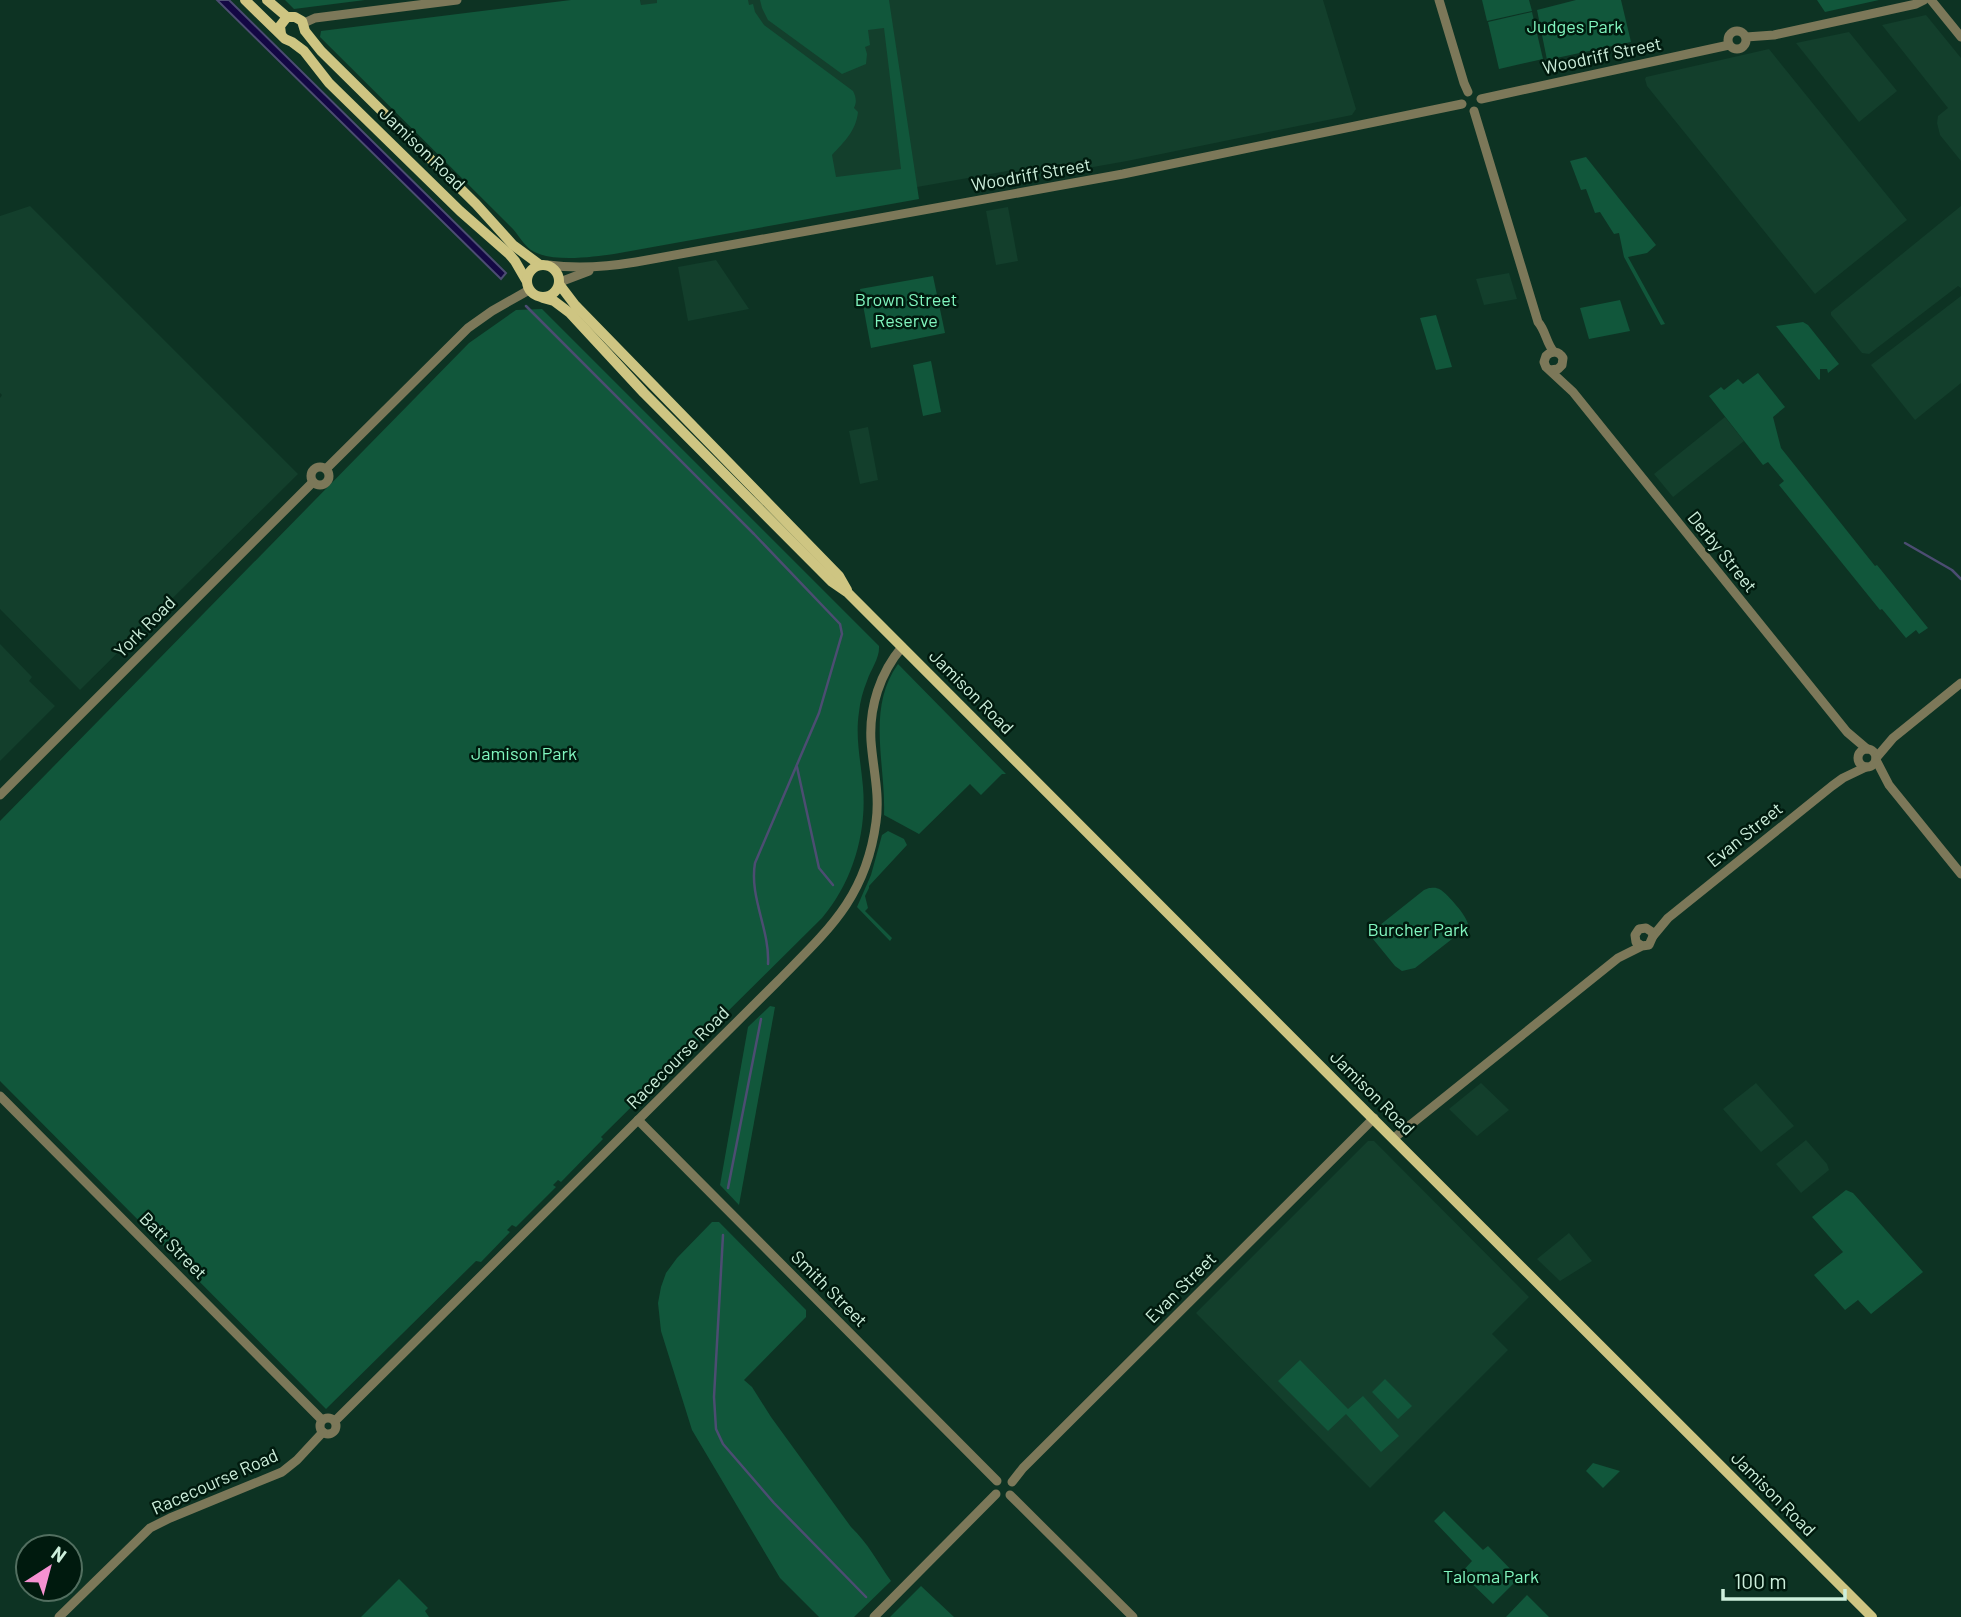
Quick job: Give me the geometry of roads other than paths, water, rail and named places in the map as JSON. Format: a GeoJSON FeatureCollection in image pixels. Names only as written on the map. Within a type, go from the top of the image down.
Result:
{"type":"FeatureCollection","features":[{"type":"Feature","properties":{"kind":"main road"},"geometry":{"type":"LineString","coordinates":[[245,0],[285,39],[292,42],[299,40],[304,27],[295,16],[287,17],[282,22],[281,34]]}},
{"type":"Feature","properties":{"kind":"main road"},"geometry":{"type":"LineString","coordinates":[[267,0],[287,17]]}},
{"type":"Feature","properties":{"kind":"main road","name":"Jamison Road"},"geometry":{"type":"LineString","coordinates":[[304,27],[321,51],[476,204],[513,245],[544,265]]}},
{"type":"Feature","properties":{"kind":"main road","name":"Jamison Road"},"geometry":{"type":"LineString","coordinates":[[292,42],[304,51],[329,83],[386,139],[509,254],[528,285]]}},
{"type":"Feature","properties":{"kind":"main road"},"geometry":{"type":"LineString","coordinates":[[544,265],[557,272],[559,283],[553,294],[543,298],[538,297],[528,285],[532,269],[544,265]]}},
{"type":"Feature","properties":{"kind":"main road","name":"Jamison Road"},"geometry":{"type":"LineString","coordinates":[[559,283],[575,305],[839,576],[848,593]]}},
{"type":"Feature","properties":{"kind":"main road","name":"Jamison Road"},"geometry":{"type":"LineString","coordinates":[[543,298],[554,301],[570,313],[644,393],[832,582],[848,593],[1173,921],[1374,1118],[1872,1617]]}},
{"type":"Feature","properties":{"kind":"street"},"geometry":{"type":"LineString","coordinates":[[304,27],[315,18],[457,0]]}},
{"type":"Feature","properties":{"kind":"street"},"geometry":{"type":"LineString","coordinates":[[1439,0],[1468,92]]}},
{"type":"Feature","properties":{"kind":"street","name":"Woodriff Street"},"geometry":{"type":"LineString","coordinates":[[1481,99],[1729,45],[1727,40],[1732,32],[1741,32],[1746,37],[1774,35],[1924,0]]}},
{"type":"Feature","properties":{"kind":"street"},"geometry":{"type":"LineString","coordinates":[[1931,0],[1961,37]]}},
{"type":"Feature","properties":{"kind":"street"},"geometry":{"type":"LineString","coordinates":[[1468,92],[1476,92],[1481,99],[1480,106],[1474,111],[1468,110],[1462,104],[1463,97],[1468,92]]}},
{"type":"Feature","properties":{"kind":"street","name":"Woodriff Street"},"geometry":{"type":"LineString","coordinates":[[544,265],[604,267],[1123,174],[1462,104]]}},
{"type":"Feature","properties":{"kind":"street"},"geometry":{"type":"LineString","coordinates":[[1474,111],[1538,322],[1548,344],[1550,354],[1545,364],[1550,370],[1558,369],[1563,358],[1559,354],[1550,354]]}},
{"type":"Feature","properties":{"kind":"street","name":"Woodriff Street"},"geometry":{"type":"LineString","coordinates":[[559,283],[604,267]]}},
{"type":"Feature","properties":{"kind":"street","name":"York Road"},"geometry":{"type":"LineString","coordinates":[[0,796],[313,482],[325,484],[329,477],[326,469],[468,328],[528,285]]}},
{"type":"Feature","properties":{"kind":"street","name":"Derby Street"},"geometry":{"type":"LineString","coordinates":[[1562,365],[1573,392]]}},
{"type":"Feature","properties":{"kind":"street","name":"Derby Street"},"geometry":{"type":"LineString","coordinates":[[1550,370],[1573,392],[1847,732],[1868,749]]}},
{"type":"Feature","properties":{"kind":"street","name":"Racecourse Road"},"geometry":{"type":"LineString","coordinates":[[335,1421],[830,928],[853,895],[873,840],[877,788],[871,741],[872,716],[885,671],[902,647]]}},
{"type":"Feature","properties":{"kind":"street"},"geometry":{"type":"LineString","coordinates":[[1867,767],[1872,766],[1893,738],[1961,683]]}},
{"type":"Feature","properties":{"kind":"street","name":"Derby Street"},"geometry":{"type":"LineString","coordinates":[[1847,732],[1858,757]]}},
{"type":"Feature","properties":{"kind":"street"},"geometry":{"type":"LineString","coordinates":[[1893,738],[1860,752],[1858,757],[1861,765],[1889,785],[1961,874]]}},
{"type":"Feature","properties":{"kind":"street"},"geometry":{"type":"LineString","coordinates":[[1868,749],[1873,751],[1889,785]]}},
{"type":"Feature","properties":{"kind":"street","name":"Evan Street"},"geometry":{"type":"LineString","coordinates":[[1843,778],[1858,757]]}},
{"type":"Feature","properties":{"kind":"street","name":"Evan Street"},"geometry":{"type":"LineString","coordinates":[[1651,932],[1843,778],[1867,767]]}},
{"type":"Feature","properties":{"kind":"street"},"geometry":{"type":"LineString","coordinates":[[1394,1138],[1618,958],[1651,944],[1651,932],[1639,929],[1618,958]]}},
{"type":"Feature","properties":{"kind":"street"},"geometry":{"type":"LineString","coordinates":[[1634,937],[1637,944],[1642,946]]}},
{"type":"Feature","properties":{"kind":"street","name":"Batt Street"},"geometry":{"type":"LineString","coordinates":[[0,1096],[322,1420]]}},
{"type":"Feature","properties":{"kind":"street","name":"Evan Street"},"geometry":{"type":"LineString","coordinates":[[1012,1482],[1374,1118]]}},
{"type":"Feature","properties":{"kind":"street","name":"Smith Street"},"geometry":{"type":"LineString","coordinates":[[638,1120],[997,1481]]}},
{"type":"Feature","properties":{"kind":"street"},"geometry":{"type":"LineString","coordinates":[[328,1418],[335,1421],[334,1431],[329,1434],[323,1432],[320,1425],[322,1420],[328,1418]]}},
{"type":"Feature","properties":{"kind":"street","name":"Racecourse Road"},"geometry":{"type":"LineString","coordinates":[[58,1617],[150,1528],[282,1472],[323,1432]]}},
{"type":"Feature","properties":{"kind":"street"},"geometry":{"type":"LineString","coordinates":[[1003,1478],[1012,1482],[1014,1487],[1010,1495],[1002,1497],[996,1494],[994,1486],[997,1481],[1003,1478]]}},
{"type":"Feature","properties":{"kind":"street"},"geometry":{"type":"LineString","coordinates":[[874,1617],[996,1494]]}},
{"type":"Feature","properties":{"kind":"street"},"geometry":{"type":"LineString","coordinates":[[1010,1495],[1133,1617]]}},
{"type":"Feature","properties":{"kind":"waterway"},"geometry":{"type":"LineString","coordinates":[[526,306],[840,624],[842,634],[819,713],[755,863],[755,888],[766,939],[768,964]]}},
{"type":"Feature","properties":{"kind":"waterway"},"geometry":{"type":"LineString","coordinates":[[1905,543],[1952,570],[1961,579]]}},
{"type":"Feature","properties":{"kind":"waterway"},"geometry":{"type":"LineString","coordinates":[[797,767],[819,868],[833,885]]}},
{"type":"Feature","properties":{"kind":"waterway"},"geometry":{"type":"LineString","coordinates":[[728,1188],[761,1019]]}},
{"type":"Feature","properties":{"kind":"waterway"},"geometry":{"type":"LineString","coordinates":[[723,1235],[714,1397],[716,1429],[723,1444],[774,1503],[866,1597]]}},
{"type":"Feature","properties":{"kind":"park label","name":"Judges Park"},"geometry":{"type":"Point","coordinates":[1575,27]}},
{"type":"Feature","properties":{"kind":"park label","name":"Brown Street Reserve"},"geometry":{"type":"Point","coordinates":[906,310]}},
{"type":"Feature","properties":{"kind":"park label","name":"Jamison Park"},"geometry":{"type":"Point","coordinates":[524,754]}},
{"type":"Feature","properties":{"kind":"park label","name":"Burcher Park"},"geometry":{"type":"Point","coordinates":[1418,930]}},
{"type":"Feature","properties":{"kind":"park label","name":"Taloma Park"},"geometry":{"type":"Point","coordinates":[1491,1577]}}]}
